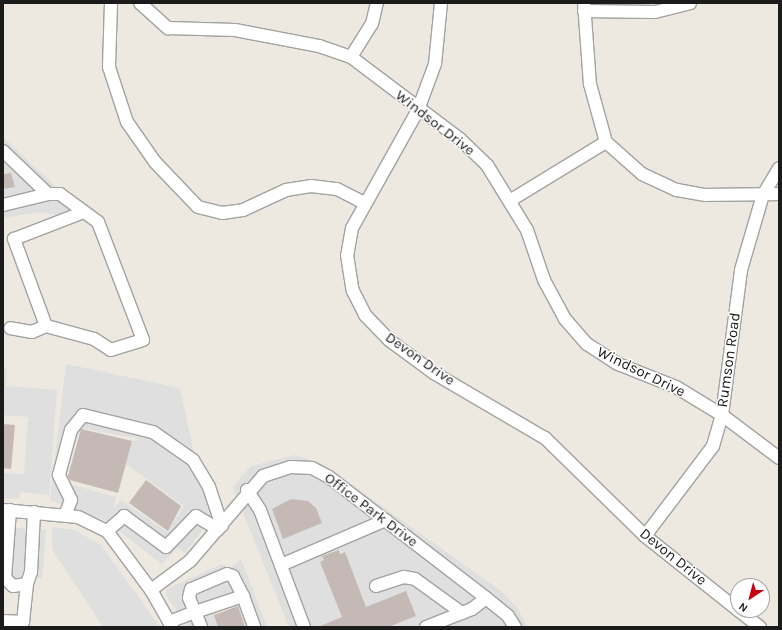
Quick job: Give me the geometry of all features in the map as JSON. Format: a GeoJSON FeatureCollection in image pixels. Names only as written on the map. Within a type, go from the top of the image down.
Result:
{"type":"FeatureCollection","features":[{"type":"Feature","properties":{"kind":"street"},"geometry":{"type":"LineString","coordinates":[[111,3],[109,67],[127,122],[155,162],[198,207],[222,213],[243,210],[286,190],[311,186],[337,189],[365,203]]}},
{"type":"Feature","properties":{"kind":"street","name":"Windsor Drive"},"geometry":{"type":"LineString","coordinates":[[140,3],[168,28],[235,30],[319,46],[351,57],[418,110],[465,144],[487,166],[511,200],[527,230],[544,280],[565,319],[587,344],[618,364],[676,388],[722,414],[779,458]]}},
{"type":"Feature","properties":{"kind":"street"},"geometry":{"type":"LineString","coordinates":[[351,57],[372,24],[377,3]]}},
{"type":"Feature","properties":{"kind":"street","name":"Devon Drive"},"geometry":{"type":"LineString","coordinates":[[441,3],[435,64],[418,110],[352,228],[348,255],[353,292],[365,315],[389,340],[434,373],[545,438],[571,460],[645,536],[730,604]]}},
{"type":"Feature","properties":{"kind":"street"},"geometry":{"type":"LineString","coordinates":[[690,3],[655,12],[584,7],[590,84],[606,142],[642,174],[678,190],[706,196],[763,196],[779,194]]}},
{"type":"Feature","properties":{"kind":"street"},"geometry":{"type":"LineString","coordinates":[[511,200],[606,142]]}},
{"type":"Feature","properties":{"kind":"street"},"geometry":{"type":"LineString","coordinates":[[3,151],[48,194]]}},
{"type":"Feature","properties":{"kind":"street","name":"Rumson Road"},"geometry":{"type":"LineString","coordinates":[[645,536],[713,446],[722,414],[741,270],[763,196],[779,168]]}},
{"type":"Feature","properties":{"kind":"street"},"geometry":{"type":"LineString","coordinates":[[3,205],[48,194],[60,194],[98,222],[143,340],[111,350],[94,339],[46,326],[32,332],[10,328]]}},
{"type":"Feature","properties":{"kind":"street"},"geometry":{"type":"LineString","coordinates":[[46,326],[14,239],[84,212]]}},
{"type":"Feature","properties":{"kind":"street"},"geometry":{"type":"LineString","coordinates":[[65,515],[71,500],[59,475],[71,430],[83,415],[153,432],[193,460],[209,487],[220,527]]}},
{"type":"Feature","properties":{"kind":"street","name":"Office Park Drive"},"geometry":{"type":"LineString","coordinates":[[151,590],[190,561],[220,527],[247,490],[263,476],[291,467],[312,468],[330,476],[486,598],[512,626]]}},
{"type":"Feature","properties":{"kind":"street"},"geometry":{"type":"LineString","coordinates":[[247,490],[260,510],[304,627]]}},
{"type":"Feature","properties":{"kind":"street"},"geometry":{"type":"LineString","coordinates":[[28,581],[12,586],[5,578],[6,510],[78,517],[107,531],[151,590],[171,625],[195,612],[243,596]]}},
{"type":"Feature","properties":{"kind":"street"},"geometry":{"type":"LineString","coordinates":[[3,621],[23,622],[34,512]]}},
{"type":"Feature","properties":{"kind":"street"},"geometry":{"type":"LineString","coordinates":[[107,531],[124,516],[166,548],[196,516],[220,527]]}},
{"type":"Feature","properties":{"kind":"street"},"geometry":{"type":"LineString","coordinates":[[281,565],[386,520]]}},
{"type":"Feature","properties":{"kind":"street"},"geometry":{"type":"LineString","coordinates":[[201,627],[189,598],[192,589],[218,577],[233,576],[243,596],[254,627]]}},
{"type":"Feature","properties":{"kind":"street"},"geometry":{"type":"LineString","coordinates":[[376,586],[404,577],[415,579],[462,613]]}},
{"type":"Feature","properties":{"kind":"street"},"geometry":{"type":"LineString","coordinates":[[426,627],[462,613],[486,598]]}},
{"type":"Feature","properties":{"kind":"street","name":"Devon Drive"},"geometry":{"type":"LineString","coordinates":[[748,618],[760,627]]}},
{"type":"Feature","properties":{"kind":"shaded area"},"geometry":{"type":"Polygon","coordinates":[[[3,137],[79,206],[64,216],[39,212],[3,218],[3,190],[15,187],[11,173],[5,174],[3,167],[3,137]]]}},
{"type":"Feature","properties":{"kind":"shaded area"},"geometry":{"type":"Polygon","coordinates":[[[66,364],[180,388],[200,481],[214,515],[185,553],[177,548],[162,564],[106,521],[50,500],[66,364]],[[80,428],[65,478],[69,484],[116,497],[113,510],[121,500],[167,532],[184,506],[126,464],[132,441],[140,439],[80,428]]]}},
{"type":"Feature","properties":{"kind":"shaded area"},"geometry":{"type":"Polygon","coordinates":[[[3,369],[7,369],[6,386],[57,390],[49,495],[20,492],[19,499],[3,498],[3,473],[24,474],[28,417],[3,415],[3,369]]]}},
{"type":"Feature","properties":{"kind":"shaded area"},"geometry":{"type":"Polygon","coordinates":[[[295,455],[321,463],[501,591],[517,607],[527,627],[388,627],[366,607],[345,552],[339,550],[323,556],[342,617],[319,627],[289,627],[233,487],[251,466],[295,455]]]}},
{"type":"Feature","properties":{"kind":"shaded area"},"geometry":{"type":"Polygon","coordinates":[[[3,527],[46,530],[42,578],[3,578],[3,527]]]}},
{"type":"Feature","properties":{"kind":"shaded area"},"geometry":{"type":"Polygon","coordinates":[[[52,527],[74,530],[101,545],[160,627],[103,627],[52,549],[52,527]]]}},
{"type":"Feature","properties":{"kind":"shaded area"},"geometry":{"type":"Polygon","coordinates":[[[241,559],[267,627],[245,627],[238,606],[232,608],[230,605],[214,615],[218,627],[188,627],[166,595],[167,589],[222,564],[230,569],[241,559]]]}},
{"type":"Feature","properties":{"kind":"building"},"geometry":{"type":"Polygon","coordinates":[[[11,173],[15,187],[3,189],[3,174],[11,173]]]}},
{"type":"Feature","properties":{"kind":"building"},"geometry":{"type":"Polygon","coordinates":[[[3,424],[15,425],[11,469],[3,468],[3,424]]]}},
{"type":"Feature","properties":{"kind":"building"},"geometry":{"type":"Polygon","coordinates":[[[81,429],[132,441],[118,493],[70,480],[68,476],[81,429]]]}},
{"type":"Feature","properties":{"kind":"building"},"geometry":{"type":"Polygon","coordinates":[[[146,480],[181,506],[168,531],[129,503],[146,480]]]}},
{"type":"Feature","properties":{"kind":"building"},"geometry":{"type":"Polygon","coordinates":[[[291,499],[308,501],[316,508],[322,523],[283,539],[272,509],[291,499]]]}},
{"type":"Feature","properties":{"kind":"building"},"geometry":{"type":"Polygon","coordinates":[[[339,550],[340,554],[345,552],[366,607],[406,591],[416,616],[388,627],[318,627],[342,617],[320,562],[324,560],[322,556],[339,550]]]}},
{"type":"Feature","properties":{"kind":"building"},"geometry":{"type":"Polygon","coordinates":[[[238,606],[245,627],[218,627],[214,615],[238,606]]]}}]}
